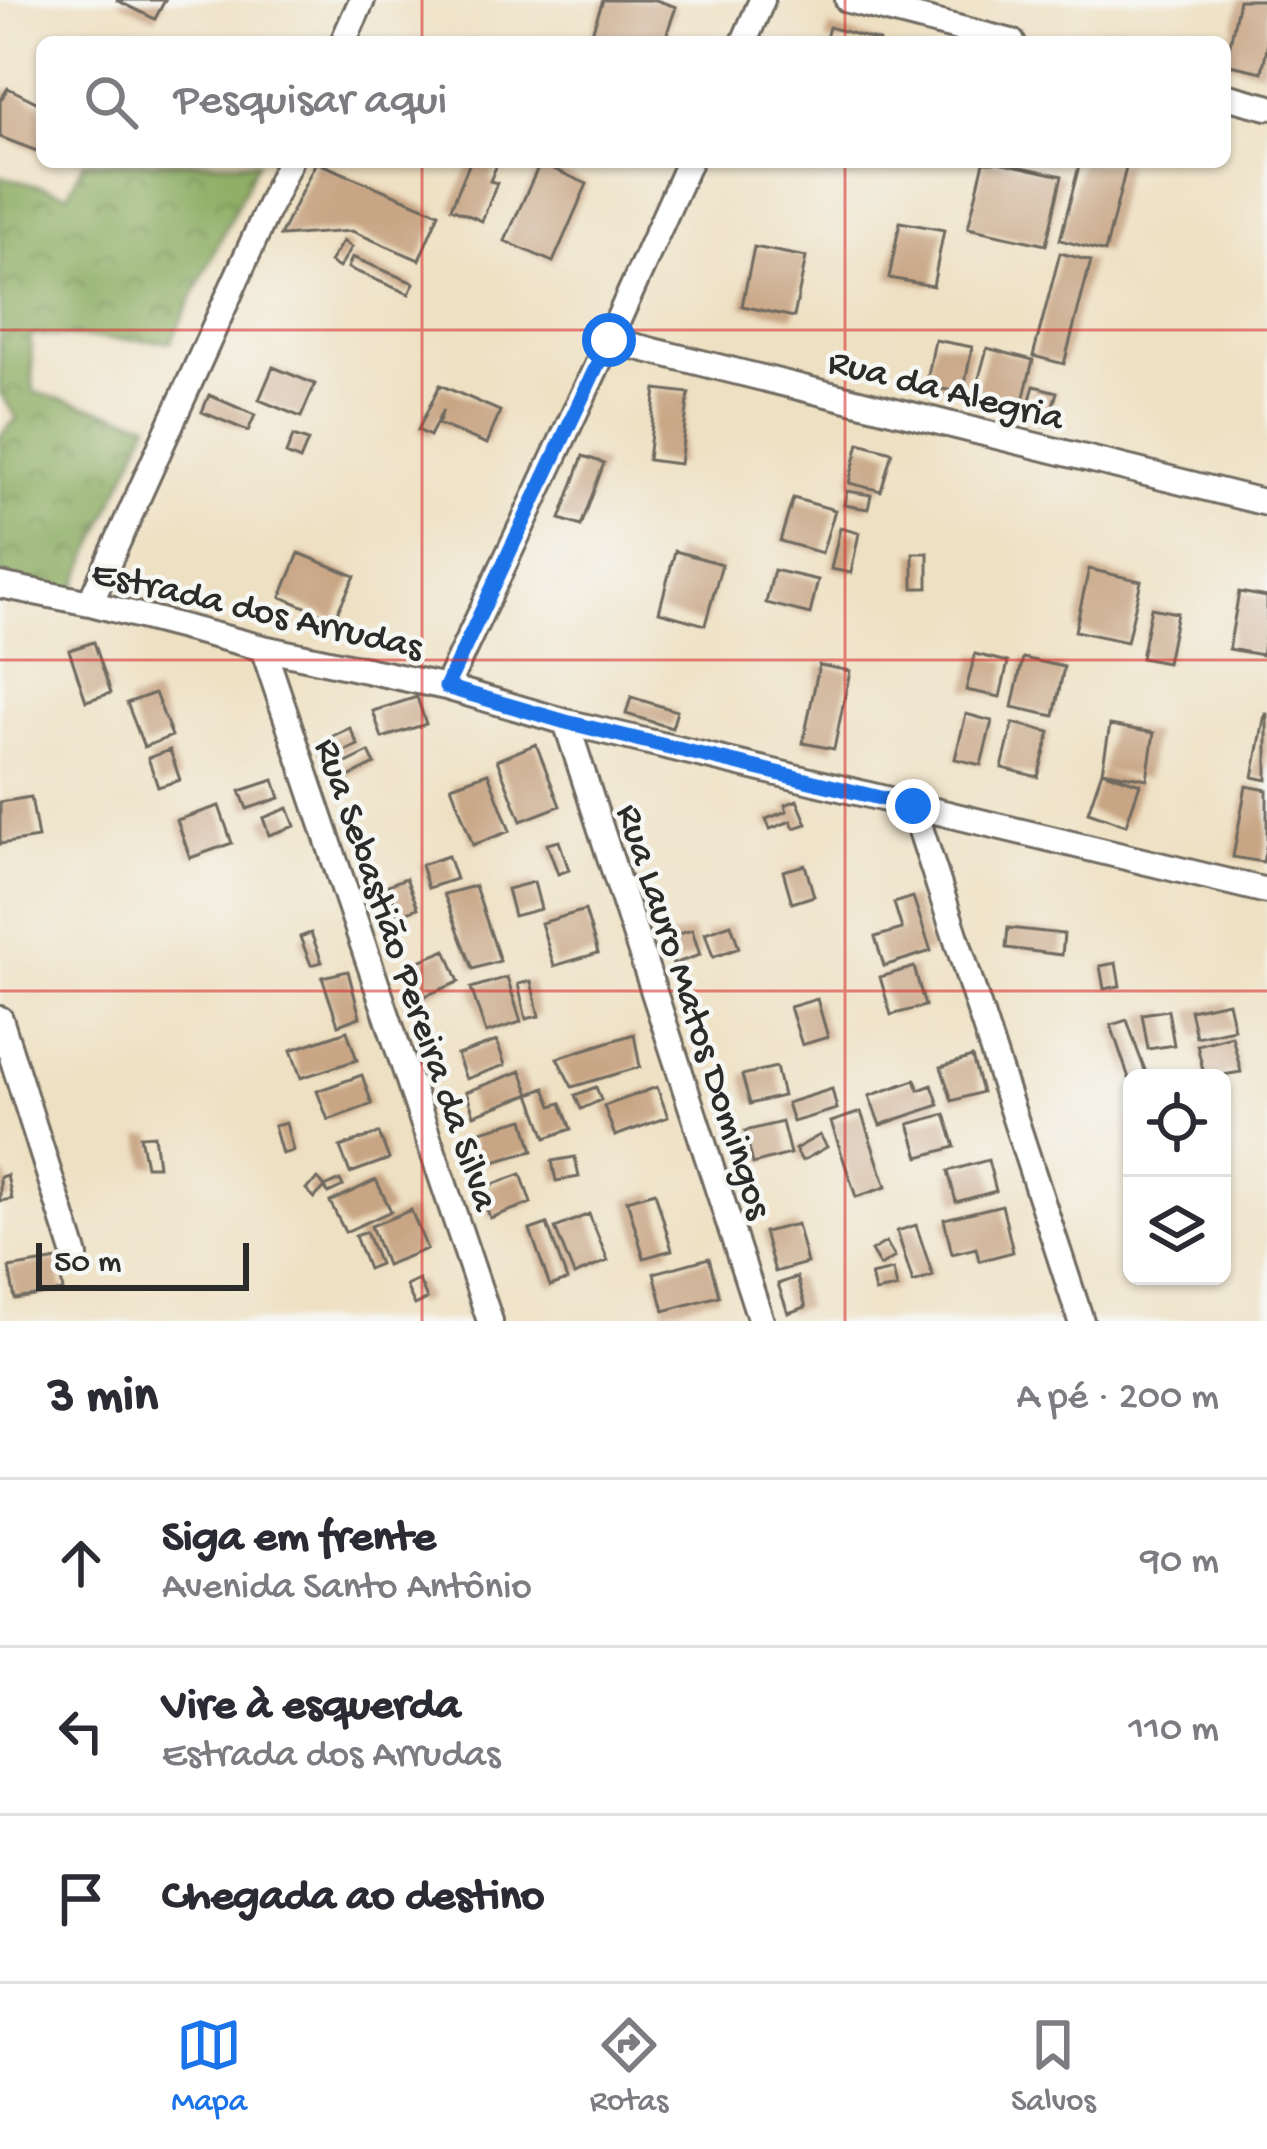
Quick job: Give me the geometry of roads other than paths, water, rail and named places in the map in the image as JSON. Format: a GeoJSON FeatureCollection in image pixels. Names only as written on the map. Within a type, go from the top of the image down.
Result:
{"type":"FeatureCollection","features":[{"type":"Feature","properties":{"kind":"street"},"geometry":{"type":"LineString","coordinates":[[346,36],[362,0]]}},
{"type":"Feature","properties":{"kind":"street"},"geometry":{"type":"LineString","coordinates":[[746,36],[763,0]]}},
{"type":"Feature","properties":{"kind":"street"},"geometry":{"type":"LineString","coordinates":[[848,0],[989,36]]}},
{"type":"Feature","properties":{"kind":"street"},"geometry":{"type":"LineString","coordinates":[[1231,98],[1267,107]]}},
{"type":"Feature","properties":{"kind":"street"},"geometry":{"type":"LineString","coordinates":[[90,604],[286,168]]}},
{"type":"Feature","properties":{"kind":"street"},"geometry":{"type":"LineString","coordinates":[[446,687],[686,168]]}},
{"type":"Feature","properties":{"kind":"street","name":"Rua da Alegria"},"geometry":{"type":"LineString","coordinates":[[609,340],[1267,503]]}},
{"type":"Feature","properties":{"kind":"street","name":"Estrada dos Arrudas"},"geometry":{"type":"LineString","coordinates":[[0,585],[446,687],[566,722],[1267,891]]}},
{"type":"Feature","properties":{"kind":"street","name":"Rua Sebastião Pereira da Silva"},"geometry":{"type":"LineString","coordinates":[[263,648],[490,1321]]}},
{"type":"Feature","properties":{"kind":"street","name":"Rua Lauro Matos Domingos"},"geometry":{"type":"LineString","coordinates":[[566,722],[761,1321]]}},
{"type":"Feature","properties":{"kind":"street"},"geometry":{"type":"LineString","coordinates":[[913,806],[1081,1321]]}},
{"type":"Feature","properties":{"kind":"street"},"geometry":{"type":"LineString","coordinates":[[0,1019],[76,1256]]}}]}
